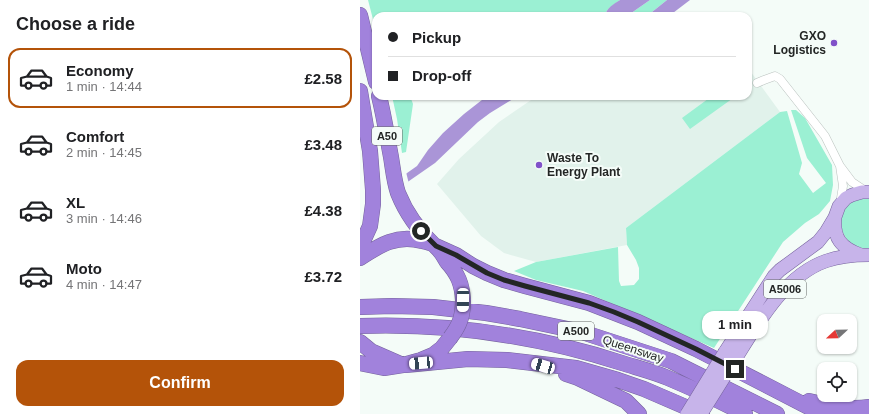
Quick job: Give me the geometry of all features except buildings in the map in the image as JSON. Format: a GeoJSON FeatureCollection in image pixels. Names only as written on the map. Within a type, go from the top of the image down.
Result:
{"type":"FeatureCollection","features":[{"type":"Feature","properties":{"kind":"highway"},"geometry":{"type":"LineString","coordinates":[[360,15],[372,65]]}},
{"type":"Feature","properties":{"kind":"highway","name":"A50"},"geometry":{"type":"LineString","coordinates":[[360,91],[370,151],[373,190],[370,226],[360,248]]}},
{"type":"Feature","properties":{"kind":"highway","name":"A50"},"geometry":{"type":"LineString","coordinates":[[380,100],[394,176],[399,194],[408,214],[415,224],[436,246]]}},
{"type":"Feature","properties":{"kind":"highway"},"geometry":{"type":"LineString","coordinates":[[360,258],[377,247],[391,241],[405,238],[420,240],[456,255],[487,273],[504,280],[589,303],[638,322],[696,349],[822,414]]}},
{"type":"Feature","properties":{"kind":"highway"},"geometry":{"type":"LineString","coordinates":[[360,342],[371,351],[404,365],[433,355],[442,348],[450,338],[462,316],[462,289],[454,270],[436,246]]}},
{"type":"Feature","properties":{"kind":"highway","name":"Queensway"},"geometry":{"type":"LineString","coordinates":[[360,307],[426,307],[486,313],[582,332],[671,360],[777,414]]}},
{"type":"Feature","properties":{"kind":"highway","name":"Queensway"},"geometry":{"type":"LineString","coordinates":[[360,326],[413,326],[485,332],[556,344],[602,356],[667,377],[745,414]]}},
{"type":"Feature","properties":{"kind":"highway"},"geometry":{"type":"LineString","coordinates":[[360,363],[384,368],[468,359],[507,360],[576,368],[644,389],[702,414]]}},
{"type":"Feature","properties":{"kind":"highway"},"geometry":{"type":"LineString","coordinates":[[532,363],[578,378],[606,391],[626,401],[639,414]]}},
{"type":"Feature","properties":{"kind":"highway"},"geometry":{"type":"LineString","coordinates":[[788,396],[824,405],[848,408],[869,407]]}},
{"type":"Feature","properties":{"kind":"main road"},"geometry":{"type":"LineString","coordinates":[[865,255],[852,252],[847,249],[838,239],[834,225],[837,211],[846,198],[862,192],[868,192]]}},
{"type":"Feature","properties":{"kind":"main road","name":"A5006"},"geometry":{"type":"LineString","coordinates":[[702,414],[731,355],[774,276],[818,242],[826,232],[837,211]]}},
{"type":"Feature","properties":{"kind":"main road","name":"A5006"},"geometry":{"type":"LineString","coordinates":[[687,414],[731,355],[794,280],[813,267],[827,261],[843,257],[865,255]]}},
{"type":"Feature","properties":{"kind":"street"},"geometry":{"type":"LineString","coordinates":[[757,83],[775,76],[780,78],[825,136],[840,166],[852,182],[868,192]]}},
{"type":"Feature","properties":{"kind":"street"},"geometry":{"type":"LineString","coordinates":[[837,211],[843,186],[840,166]]}},
{"type":"Feature","properties":{"kind":"shaded area"},"geometry":{"type":"Polygon","coordinates":[[[620,0],[650,0],[633,12],[607,12],[620,0]]]}},
{"type":"Feature","properties":{"kind":"shaded area"},"geometry":{"type":"Polygon","coordinates":[[[667,0],[690,0],[674,12],[652,12],[667,0]]]}},
{"type":"Feature","properties":{"kind":"shaded area"},"geometry":{"type":"Polygon","coordinates":[[[752,74],[780,112],[626,228],[627,245],[536,262],[504,253],[481,236],[437,184],[459,159],[499,122],[531,100],[752,100],[752,74]]]}},
{"type":"Feature","properties":{"kind":"shaded area"},"geometry":{"type":"Polygon","coordinates":[[[482,100],[511,100],[478,122],[435,163],[360,215],[360,206],[417,166],[428,150],[443,133],[482,100]]]}},
{"type":"Feature","properties":{"kind":"green space"},"geometry":{"type":"Polygon","coordinates":[[[368,0],[620,0],[607,12],[372,12],[372,16],[368,0]]]}},
{"type":"Feature","properties":{"kind":"green space"},"geometry":{"type":"Polygon","coordinates":[[[650,0],[667,0],[652,12],[633,12],[650,0]]]}},
{"type":"Feature","properties":{"kind":"green space"},"geometry":{"type":"Polygon","coordinates":[[[393,100],[412,100],[413,104],[406,152],[402,153],[393,100]]]}},
{"type":"Feature","properties":{"kind":"green space"},"geometry":{"type":"Polygon","coordinates":[[[707,100],[730,100],[690,129],[682,118],[707,100]]]}},
{"type":"Feature","properties":{"kind":"green space"},"geometry":{"type":"Polygon","coordinates":[[[791,110],[796,110],[805,118],[832,165],[833,185],[830,201],[819,214],[805,223],[783,242],[714,348],[583,291],[536,280],[514,271],[536,262],[618,247],[619,281],[621,286],[634,285],[639,279],[639,268],[627,245],[626,228],[780,112],[787,111],[802,163],[799,174],[813,193],[826,183],[807,158],[791,110]]]}},
{"type":"Feature","properties":{"kind":"green space"},"geometry":{"type":"Polygon","coordinates":[[[869,198],[868,249],[857,247],[850,242],[842,230],[841,224],[844,211],[848,205],[855,200],[869,198]]]}},
{"type":"Feature","properties":{"kind":"pier"},"geometry":{"type":"Polygon","coordinates":[[[406,172],[409,184],[360,217],[360,204],[406,172]]]}},
{"type":"Feature","properties":{"kind":"place","name":"GXO Logistics"},"geometry":{"type":"Point","coordinates":[834,43]}},
{"type":"Feature","properties":{"kind":"place","name":"Waste To Energy Plant"},"geometry":{"type":"Point","coordinates":[539,165]}},
{"type":"Feature","properties":{"kind":"route"},"geometry":{"type":"LineString","coordinates":[[421,231],[436,246],[456,255],[487,273],[504,280],[589,303],[614,312],[696,349],[735,369]]}}]}
